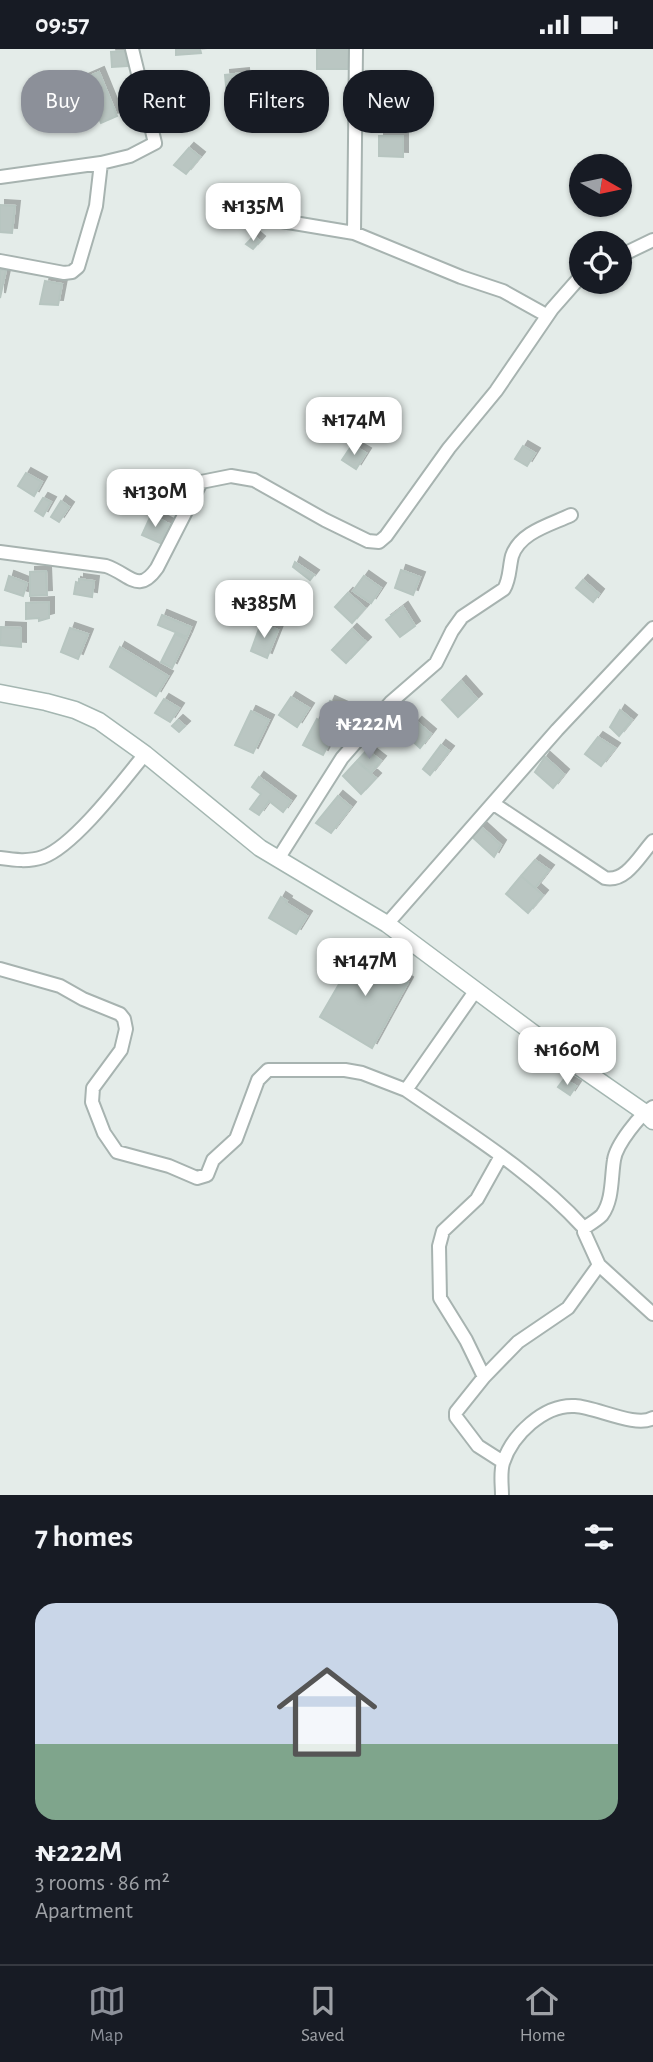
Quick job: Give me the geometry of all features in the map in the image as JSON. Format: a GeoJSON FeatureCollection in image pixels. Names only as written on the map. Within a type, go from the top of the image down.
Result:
{"type":"FeatureCollection","features":[{"type":"Feature","properties":{"kind":"street"},"geometry":{"type":"LineString","coordinates":[[0,177],[102,163],[130,156],[155,143],[132,49]]}},
{"type":"Feature","properties":{"kind":"street"},"geometry":{"type":"LineString","coordinates":[[355,233],[356,49]]}},
{"type":"Feature","properties":{"kind":"street"},"geometry":{"type":"LineString","coordinates":[[0,261],[64,273],[72,272],[78,267],[96,206],[102,163]]}},
{"type":"Feature","properties":{"kind":"street"},"geometry":{"type":"LineString","coordinates":[[282,221],[355,233],[448,272],[503,291],[547,315]]}},
{"type":"Feature","properties":{"kind":"street"},"geometry":{"type":"LineString","coordinates":[[632,250],[653,240]]}},
{"type":"Feature","properties":{"kind":"street"},"geometry":{"type":"LineString","coordinates":[[0,552],[106,566],[143,582],[149,580],[158,568],[201,482],[231,476],[254,480],[368,541],[379,542],[449,448],[496,391],[547,315],[569,290]]}},
{"type":"Feature","properties":{"kind":"street"},"geometry":{"type":"LineString","coordinates":[[278,859],[342,758],[391,702],[436,663],[462,617],[504,589],[508,583],[511,559],[520,543],[531,533],[571,515]]}},
{"type":"Feature","properties":{"kind":"street"},"geometry":{"type":"LineString","coordinates":[[387,924],[557,730],[653,628]]}},
{"type":"Feature","properties":{"kind":"street"},"geometry":{"type":"LineString","coordinates":[[0,693],[75,710],[99,721],[145,754],[260,848],[387,924],[650,1114],[615,1154],[607,1206],[602,1215],[584,1229]]}},
{"type":"Feature","properties":{"kind":"street"},"geometry":{"type":"LineString","coordinates":[[0,858],[29,860],[44,857],[59,848],[90,819],[145,754]]}},
{"type":"Feature","properties":{"kind":"street"},"geometry":{"type":"LineString","coordinates":[[494,804],[605,878],[614,880],[621,877],[653,841]]}},
{"type":"Feature","properties":{"kind":"street"},"geometry":{"type":"LineString","coordinates":[[0,969],[60,986],[120,1014],[124,1019],[126,1029],[121,1050],[93,1088],[92,1102],[104,1133],[117,1152],[169,1166],[197,1178],[207,1175],[213,1160],[236,1139],[258,1080],[268,1070],[345,1070],[362,1073],[406,1090],[500,1156],[568,1210],[584,1229],[585,1237],[599,1265],[653,1314]]}},
{"type":"Feature","properties":{"kind":"street"},"geometry":{"type":"LineString","coordinates":[[406,1090],[476,990]]}},
{"type":"Feature","properties":{"kind":"street"},"geometry":{"type":"LineString","coordinates":[[484,1377],[467,1340],[440,1298],[439,1246],[443,1231],[477,1199],[500,1156]]}},
{"type":"Feature","properties":{"kind":"street"},"geometry":{"type":"LineString","coordinates":[[503,1462],[471,1439],[455,1415],[484,1377],[518,1342],[568,1308],[599,1265]]}},
{"type":"Feature","properties":{"kind":"street"},"geometry":{"type":"LineString","coordinates":[[502,1495],[503,1462],[513,1442],[537,1419],[572,1406],[638,1421],[649,1421],[653,1418]]}},
{"type":"Feature","properties":{"kind":"building"},"geometry":{"type":"Polygon","coordinates":[[[176,49],[200,49],[201,53],[176,55],[176,49]]]}},
{"type":"Feature","properties":{"kind":"building"},"geometry":{"type":"Polygon","coordinates":[[[317,49],[349,49],[348,69],[317,69],[317,49]]]}},
{"type":"Feature","properties":{"kind":"building"},"geometry":{"type":"Polygon","coordinates":[[[126,51],[127,66],[112,67],[111,52],[126,51]]]}},
{"type":"Feature","properties":{"kind":"building"},"geometry":{"type":"Polygon","coordinates":[[[104,84],[117,116],[104,122],[104,84]]]}},
{"type":"Feature","properties":{"kind":"building"},"geometry":{"type":"Polygon","coordinates":[[[379,136],[403,136],[403,157],[379,156],[379,136]]]}},
{"type":"Feature","properties":{"kind":"building"},"geometry":{"type":"Polygon","coordinates":[[[189,148],[200,157],[186,174],[174,165],[189,148]]]}},
{"type":"Feature","properties":{"kind":"building"},"geometry":{"type":"Polygon","coordinates":[[[0,205],[15,206],[12,233],[0,232],[0,205]]]}},
{"type":"Feature","properties":{"kind":"building"},"geometry":{"type":"Polygon","coordinates":[[[254,236],[260,241],[253,249],[246,244],[254,236]]]}},
{"type":"Feature","properties":{"kind":"building"},"geometry":{"type":"Polygon","coordinates":[[[0,270],[6,270],[0,298],[0,270]]]}},
{"type":"Feature","properties":{"kind":"building"},"geometry":{"type":"Polygon","coordinates":[[[45,281],[62,284],[58,305],[40,304],[45,281]]]}},
{"type":"Feature","properties":{"kind":"building"},"geometry":{"type":"Polygon","coordinates":[[[352,445],[366,453],[356,469],[342,460],[352,445]]]}},
{"type":"Feature","properties":{"kind":"building"},"geometry":{"type":"Polygon","coordinates":[[[523,446],[535,453],[527,466],[515,459],[523,446]]]}},
{"type":"Feature","properties":{"kind":"building"},"geometry":{"type":"Polygon","coordinates":[[[26,473],[42,482],[34,496],[18,486],[26,473]]]}},
{"type":"Feature","properties":{"kind":"building"},"geometry":{"type":"Polygon","coordinates":[[[43,498],[51,502],[43,516],[35,511],[43,498]]]}},
{"type":"Feature","properties":{"kind":"building"},"geometry":{"type":"Polygon","coordinates":[[[61,501],[69,507],[59,522],[51,517],[61,501]]]}},
{"type":"Feature","properties":{"kind":"building"},"geometry":{"type":"Polygon","coordinates":[[[151,515],[169,524],[160,543],[142,535],[151,515]]]}},
{"type":"Feature","properties":{"kind":"building"},"geometry":{"type":"Polygon","coordinates":[[[295,562],[314,575],[310,580],[293,567],[295,562]]]}},
{"type":"Feature","properties":{"kind":"building"},"geometry":{"type":"Polygon","coordinates":[[[401,570],[420,577],[413,595],[395,588],[401,570]]]}},
{"type":"Feature","properties":{"kind":"building"},"geometry":{"type":"Polygon","coordinates":[[[46,571],[47,595],[30,596],[30,572],[46,571]]]}},
{"type":"Feature","properties":{"kind":"building"},"geometry":{"type":"Polygon","coordinates":[[[9,576],[27,583],[23,596],[5,590],[9,576]]]}},
{"type":"Feature","properties":{"kind":"building"},"geometry":{"type":"Polygon","coordinates":[[[364,576],[381,588],[371,603],[353,591],[364,576]]]}},
{"type":"Feature","properties":{"kind":"building"},"geometry":{"type":"Polygon","coordinates":[[[79,579],[94,581],[92,597],[74,594],[79,579]]]}},
{"type":"Feature","properties":{"kind":"building"},"geometry":{"type":"Polygon","coordinates":[[[583,580],[599,594],[593,602],[576,588],[583,580]]]}},
{"type":"Feature","properties":{"kind":"building"},"geometry":{"type":"Polygon","coordinates":[[[348,593],[365,608],[352,623],[335,607],[348,593]]]}},
{"type":"Feature","properties":{"kind":"building"},"geometry":{"type":"Polygon","coordinates":[[[49,602],[49,618],[39,621],[39,618],[26,619],[26,603],[49,602]]]}},
{"type":"Feature","properties":{"kind":"building"},"geometry":{"type":"Polygon","coordinates":[[[403,607],[415,626],[400,637],[386,620],[403,607]]]}},
{"type":"Feature","properties":{"kind":"building"},"geometry":{"type":"Polygon","coordinates":[[[162,615],[191,627],[187,637],[158,625],[162,615]]]}},
{"type":"Feature","properties":{"kind":"building"},"geometry":{"type":"Polygon","coordinates":[[[261,623],[278,630],[267,658],[251,651],[261,623]]]}},
{"type":"Feature","properties":{"kind":"building"},"geometry":{"type":"Polygon","coordinates":[[[1,627],[21,628],[21,647],[0,645],[1,627]]]}},
{"type":"Feature","properties":{"kind":"building"},"geometry":{"type":"Polygon","coordinates":[[[70,628],[88,634],[78,659],[61,652],[70,628]]]}},
{"type":"Feature","properties":{"kind":"building"},"geometry":{"type":"Polygon","coordinates":[[[352,629],[366,642],[346,663],[332,650],[352,629]]]}},
{"type":"Feature","properties":{"kind":"building"},"geometry":{"type":"Polygon","coordinates":[[[175,634],[186,639],[172,668],[161,662],[175,634]]]}},
{"type":"Feature","properties":{"kind":"building"},"geometry":{"type":"Polygon","coordinates":[[[120,647],[168,676],[156,696],[110,667],[120,647]]]}},
{"type":"Feature","properties":{"kind":"building"},"geometry":{"type":"Polygon","coordinates":[[[461,681],[477,699],[458,717],[442,700],[461,681]]]}},
{"type":"Feature","properties":{"kind":"building"},"geometry":{"type":"Polygon","coordinates":[[[291,697],[309,708],[297,727],[279,715],[291,697]]]}},
{"type":"Feature","properties":{"kind":"building"},"geometry":{"type":"Polygon","coordinates":[[[164,699],[179,708],[170,722],[155,713],[164,699]]]}},
{"type":"Feature","properties":{"kind":"building"},"geometry":{"type":"Polygon","coordinates":[[[330,701],[352,711],[344,727],[323,717],[330,701]]]}},
{"type":"Feature","properties":{"kind":"building"},"geometry":{"type":"Polygon","coordinates":[[[396,704],[408,715],[400,724],[388,713],[396,704]]]}},
{"type":"Feature","properties":{"kind":"building"},"geometry":{"type":"Polygon","coordinates":[[[620,710],[632,720],[619,736],[610,727],[620,710]]]}},
{"type":"Feature","properties":{"kind":"building"},"geometry":{"type":"Polygon","coordinates":[[[251,711],[269,720],[253,753],[235,745],[251,711]]]}},
{"type":"Feature","properties":{"kind":"building"},"geometry":{"type":"Polygon","coordinates":[[[317,719],[336,730],[323,755],[303,745],[317,719]]]}},
{"type":"Feature","properties":{"kind":"building"},"geometry":{"type":"Polygon","coordinates":[[[178,720],[185,726],[179,732],[172,726],[178,720]]]}},
{"type":"Feature","properties":{"kind":"building"},"geometry":{"type":"Polygon","coordinates":[[[378,721],[391,730],[382,744],[369,735],[378,721]]]}},
{"type":"Feature","properties":{"kind":"building"},"geometry":{"type":"Polygon","coordinates":[[[417,722],[431,734],[420,748],[406,735],[417,722]]]}},
{"type":"Feature","properties":{"kind":"building"},"geometry":{"type":"Polygon","coordinates":[[[598,737],[615,748],[601,766],[585,754],[598,737]]]}},
{"type":"Feature","properties":{"kind":"building"},"geometry":{"type":"Polygon","coordinates":[[[441,745],[449,751],[430,775],[423,769],[441,745]]]}},
{"type":"Feature","properties":{"kind":"building"},"geometry":{"type":"Polygon","coordinates":[[[367,750],[381,761],[371,773],[357,761],[367,750]]]}},
{"type":"Feature","properties":{"kind":"building"},"geometry":{"type":"Polygon","coordinates":[[[545,757],[564,774],[553,788],[535,772],[545,757]]]}},
{"type":"Feature","properties":{"kind":"building"},"geometry":{"type":"Polygon","coordinates":[[[357,761],[376,778],[361,794],[343,776],[357,761]]]}},
{"type":"Feature","properties":{"kind":"building"},"geometry":{"type":"Polygon","coordinates":[[[259,777],[291,801],[283,812],[269,801],[259,815],[250,809],[261,794],[252,787],[259,777]]]}},
{"type":"Feature","properties":{"kind":"building"},"geometry":{"type":"Polygon","coordinates":[[[338,796],[351,807],[331,833],[316,823],[338,796]]]}},
{"type":"Feature","properties":{"kind":"building"},"geometry":{"type":"Polygon","coordinates":[[[479,825],[501,845],[494,857],[470,835],[479,825]]]}},
{"type":"Feature","properties":{"kind":"building"},"geometry":{"type":"Polygon","coordinates":[[[535,860],[549,870],[535,888],[521,876],[535,860]]]}},
{"type":"Feature","properties":{"kind":"building"},"geometry":{"type":"Polygon","coordinates":[[[521,876],[543,895],[528,913],[506,894],[521,876]]]}},
{"type":"Feature","properties":{"kind":"building"},"geometry":{"type":"Polygon","coordinates":[[[281,897],[307,916],[296,934],[269,918],[281,897]]]}},
{"type":"Feature","properties":{"kind":"building"},"geometry":{"type":"Polygon","coordinates":[[[359,950],[375,960],[378,955],[396,967],[392,972],[408,982],[372,1048],[320,1017],[359,950]]]}},
{"type":"Feature","properties":{"kind":"building"},"geometry":{"type":"Polygon","coordinates":[[[564,1079],[576,1086],[570,1095],[558,1087],[564,1079]]]}}]}
